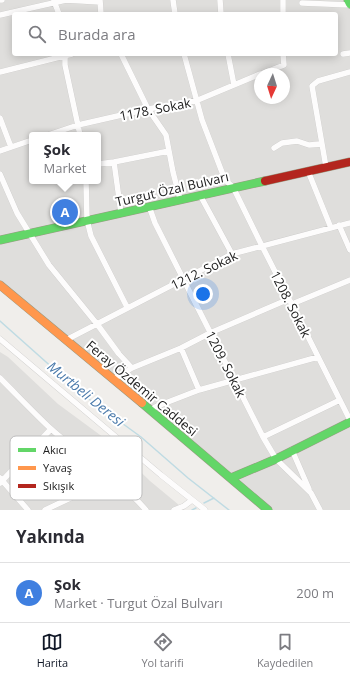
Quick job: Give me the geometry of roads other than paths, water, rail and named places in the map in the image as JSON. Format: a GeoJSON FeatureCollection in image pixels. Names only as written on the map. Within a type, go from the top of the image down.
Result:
{"type":"FeatureCollection","features":[{"type":"Feature","properties":{"kind":"street"},"geometry":{"type":"LineString","coordinates":[[12,12],[66,0],[100,1],[101,12]]}},
{"type":"Feature","properties":{"kind":"street"},"geometry":{"type":"LineString","coordinates":[[173,0],[175,12]]}},
{"type":"Feature","properties":{"kind":"street"},"geometry":{"type":"LineString","coordinates":[[220,0],[221,12]]}},
{"type":"Feature","properties":{"kind":"street"},"geometry":{"type":"LineString","coordinates":[[284,0],[284,12]]}},
{"type":"Feature","properties":{"kind":"street"},"geometry":{"type":"LineString","coordinates":[[302,2],[350,5],[348,0]]}},
{"type":"Feature","properties":{"kind":"street"},"geometry":{"type":"LineString","coordinates":[[54,2],[58,12]]}},
{"type":"Feature","properties":{"kind":"street"},"geometry":{"type":"LineString","coordinates":[[0,15],[12,12]]}},
{"type":"Feature","properties":{"kind":"street"},"geometry":{"type":"LineString","coordinates":[[343,54],[350,53]]}},
{"type":"Feature","properties":{"kind":"street"},"geometry":{"type":"LineString","coordinates":[[0,72],[61,56]]}},
{"type":"Feature","properties":{"kind":"street"},"geometry":{"type":"LineString","coordinates":[[65,56],[65,65],[79,132]]}},
{"type":"Feature","properties":{"kind":"street"},"geometry":{"type":"LineString","coordinates":[[122,56],[148,109],[166,135],[180,199]]}},
{"type":"Feature","properties":{"kind":"street","name":"1208. Sokak"},"geometry":{"type":"LineString","coordinates":[[185,56],[198,100],[202,120],[225,180],[233,187],[350,421]]}},
{"type":"Feature","properties":{"kind":"street"},"geometry":{"type":"LineString","coordinates":[[228,56],[234,85]]}},
{"type":"Feature","properties":{"kind":"street","name":"1178. Sokak"},"geometry":{"type":"LineString","coordinates":[[276,68],[284,65],[284,56]]}},
{"type":"Feature","properties":{"kind":"street"},"geometry":{"type":"LineString","coordinates":[[326,167],[312,86],[318,82],[350,72]]}},
{"type":"Feature","properties":{"kind":"street","name":"1178. Sokak"},"geometry":{"type":"LineString","coordinates":[[57,132],[78,125],[148,109],[198,100],[254,77]]}},
{"type":"Feature","properties":{"kind":"street"},"geometry":{"type":"LineString","coordinates":[[0,118],[11,147]]}},
{"type":"Feature","properties":{"kind":"street"},"geometry":{"type":"LineString","coordinates":[[0,152],[29,141]]}},
{"type":"Feature","properties":{"kind":"street"},"geometry":{"type":"LineString","coordinates":[[274,148],[282,143],[297,142],[310,145],[322,144]]}},
{"type":"Feature","properties":{"kind":"street"},"geometry":{"type":"LineString","coordinates":[[101,164],[169,151]]}},
{"type":"Feature","properties":{"kind":"street"},"geometry":{"type":"LineString","coordinates":[[114,162],[120,212]]}},
{"type":"Feature","properties":{"kind":"street","name":"Turgut Özal Bulvarı"},"geometry":{"type":"LineString","coordinates":[[0,240],[308,170],[350,162]]}},
{"type":"Feature","properties":{"kind":"street"},"geometry":{"type":"LineString","coordinates":[[308,170],[331,228]]}},
{"type":"Feature","properties":{"kind":"street"},"geometry":{"type":"LineString","coordinates":[[0,174],[18,213],[50,265],[119,354],[132,368]]}},
{"type":"Feature","properties":{"kind":"street"},"geometry":{"type":"LineString","coordinates":[[86,184],[87,220],[91,236],[127,308]]}},
{"type":"Feature","properties":{"kind":"street"},"geometry":{"type":"LineString","coordinates":[[200,195],[232,254]]}},
{"type":"Feature","properties":{"kind":"street","name":"1209. Sokak"},"geometry":{"type":"LineString","coordinates":[[149,206],[155,223],[263,437],[276,459],[311,493],[320,510]]}},
{"type":"Feature","properties":{"kind":"street","name":"1212. Sokak"},"geometry":{"type":"LineString","coordinates":[[66,340],[232,254],[350,223]]}},
{"type":"Feature","properties":{"kind":"street"},"geometry":{"type":"LineString","coordinates":[[339,225],[350,250]]}},
{"type":"Feature","properties":{"kind":"street"},"geometry":{"type":"LineString","coordinates":[[114,379],[132,368],[181,348],[210,333],[291,301],[350,280]]}},
{"type":"Feature","properties":{"kind":"street","name":"Feray Özdemir Caddesi"},"geometry":{"type":"LineString","coordinates":[[0,285],[114,379],[268,510]]}},
{"type":"Feature","properties":{"kind":"street"},"geometry":{"type":"LineString","coordinates":[[0,339],[115,436]]}},
{"type":"Feature","properties":{"kind":"street"},"geometry":{"type":"LineString","coordinates":[[181,348],[199,390]]}},
{"type":"Feature","properties":{"kind":"street"},"geometry":{"type":"LineString","coordinates":[[152,412],[155,407],[199,390],[318,357]]}},
{"type":"Feature","properties":{"kind":"street"},"geometry":{"type":"LineString","coordinates":[[0,378],[50,429],[59,436]]}},
{"type":"Feature","properties":{"kind":"street"},"geometry":{"type":"LineString","coordinates":[[263,437],[340,400]]}},
{"type":"Feature","properties":{"kind":"street"},"geometry":{"type":"LineString","coordinates":[[231,478],[276,459],[350,421]]}},
{"type":"Feature","properties":{"kind":"street"},"geometry":{"type":"LineString","coordinates":[[43,436],[50,429]]}},
{"type":"Feature","properties":{"kind":"street"},"geometry":{"type":"LineString","coordinates":[[292,450],[311,493]]}},
{"type":"Feature","properties":{"kind":"street"},"geometry":{"type":"LineString","coordinates":[[142,459],[204,510]]}},
{"type":"Feature","properties":{"kind":"street"},"geometry":{"type":"LineString","coordinates":[[10,471],[1,481],[10,491]]}},
{"type":"Feature","properties":{"kind":"street"},"geometry":{"type":"LineString","coordinates":[[19,500],[28,510]]}},
{"type":"Feature","properties":{"kind":"street"},"geometry":{"type":"LineString","coordinates":[[45,510],[66,500]]}},
{"type":"Feature","properties":{"kind":"street"},"geometry":{"type":"LineString","coordinates":[[137,500],[146,510]]}},
{"type":"Feature","properties":{"kind":"street"},"geometry":{"type":"LineString","coordinates":[[174,510],[184,506],[192,500]]}},
{"type":"Feature","properties":{"kind":"waterway","name":"Murtbeli Deresi"},"geometry":{"type":"LineString","coordinates":[[0,321],[82,394],[140,436]]}},
{"type":"Feature","properties":{"kind":"waterway","name":"Murtbeli Deresi"},"geometry":{"type":"LineString","coordinates":[[142,438],[188,478],[229,510]]}},
{"type":"Feature","properties":{"kind":"waterway"},"geometry":{"type":"LineString","coordinates":[[204,503],[214,498]]}},
{"type":"Feature","properties":{"kind":"waterway"},"geometry":{"type":"LineString","coordinates":[[192,510],[196,508]]}},
{"type":"Feature","properties":{"kind":"place","name":"Şok"},"geometry":{"type":"Point","coordinates":[65,212]}}]}
